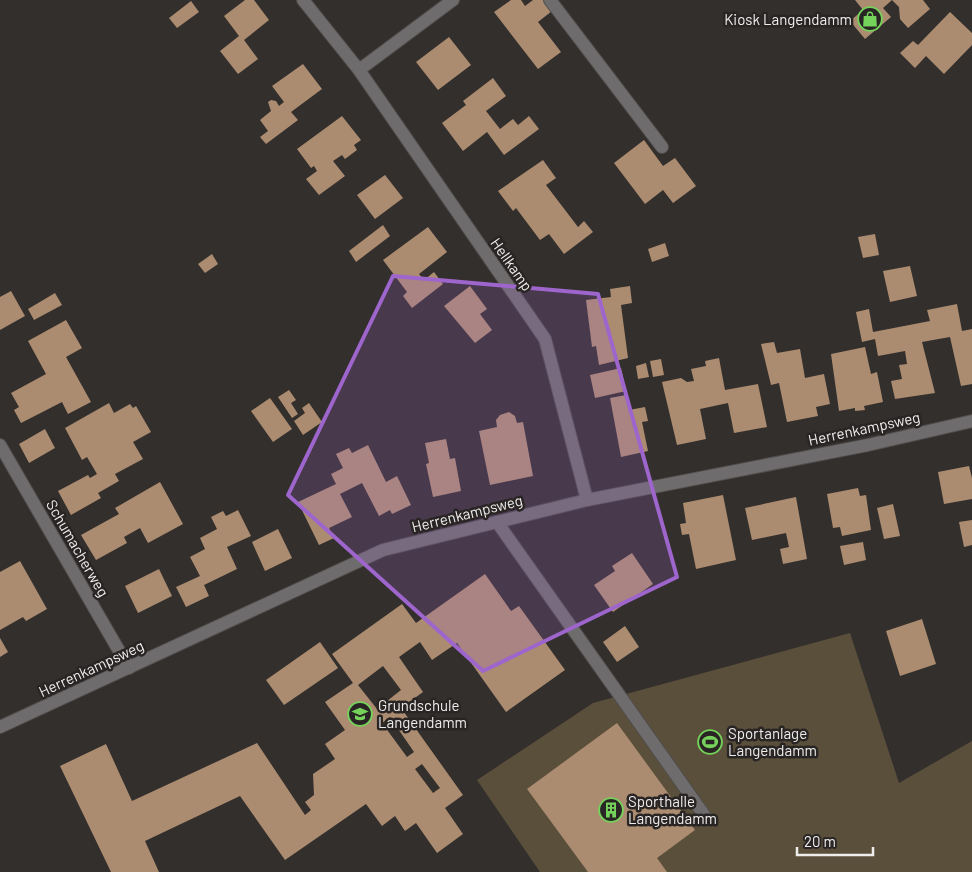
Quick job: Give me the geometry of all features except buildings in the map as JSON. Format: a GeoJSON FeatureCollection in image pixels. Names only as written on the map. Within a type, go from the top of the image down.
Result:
{"type":"FeatureCollection","features":[{"type":"Feature","properties":{"kind":"street","name":"Hellkamp"},"geometry":{"type":"LineString","coordinates":[[303,0],[359,70],[545,339],[587,500]]}},
{"type":"Feature","properties":{"kind":"street"},"geometry":{"type":"LineString","coordinates":[[359,70],[453,0]]}},
{"type":"Feature","properties":{"kind":"street"},"geometry":{"type":"LineString","coordinates":[[550,0],[662,147]]}},
{"type":"Feature","properties":{"kind":"street","name":"Herrenkampsweg"},"geometry":{"type":"LineString","coordinates":[[0,727],[383,550],[587,500],[868,445],[972,421]]}},
{"type":"Feature","properties":{"kind":"street","name":"Schumacherweg"},"geometry":{"type":"LineString","coordinates":[[0,445],[129,668]]}},
{"type":"Feature","properties":{"kind":"street"},"geometry":{"type":"LineString","coordinates":[[497,522],[707,819]]}},
{"type":"Feature","properties":{"kind":"highlighted area"},"geometry":{"type":"Polygon","coordinates":[[[393,276],[598,294],[677,577],[483,671],[288,495],[393,276]]]}},
{"type":"Feature","properties":{"kind":"shaded area","name":"Sportanlage Langendamm"},"geometry":{"type":"Polygon","coordinates":[[[850,633],[899,783],[972,741],[972,872],[540,872],[477,780],[593,703],[850,633]]]}},
{"type":"Feature","properties":{"kind":"place","name":"Kiosk Langendamm"},"geometry":{"type":"Point","coordinates":[870,19]}},
{"type":"Feature","properties":{"kind":"place","name":"Grundschule Langendamm"},"geometry":{"type":"Point","coordinates":[360,714]}},
{"type":"Feature","properties":{"kind":"place","name":"Sportanlage Langendamm"},"geometry":{"type":"Point","coordinates":[710,742]}},
{"type":"Feature","properties":{"kind":"place","name":"Sporthalle Langendamm"},"geometry":{"type":"Point","coordinates":[611,810]}}]}
